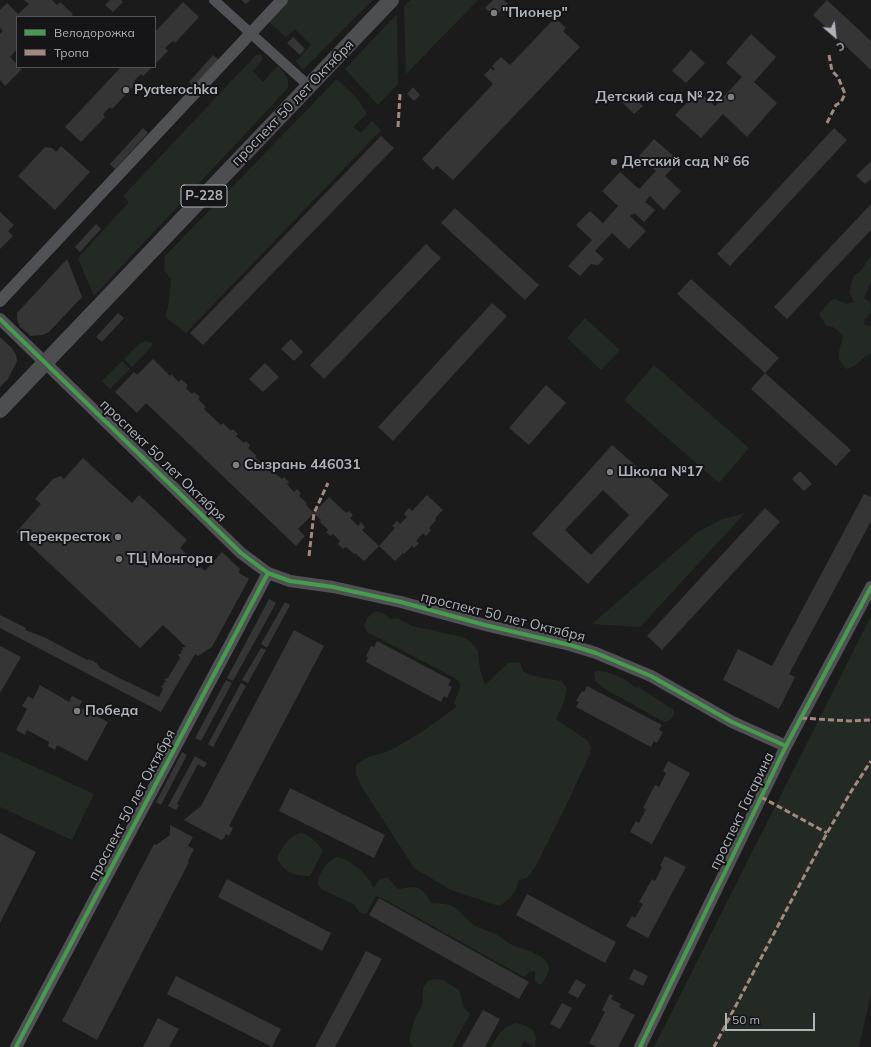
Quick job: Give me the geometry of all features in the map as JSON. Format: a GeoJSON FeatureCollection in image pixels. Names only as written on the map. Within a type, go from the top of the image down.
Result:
{"type":"FeatureCollection","features":[{"type":"Feature","properties":{"kind":"main road","name":"проспект 50 лет Октября"},"geometry":{"type":"LineString","coordinates":[[0,410],[391,0]]}},
{"type":"Feature","properties":{"kind":"street"},"geometry":{"type":"LineString","coordinates":[[214,0],[309,86]]}},
{"type":"Feature","properties":{"kind":"street"},"geometry":{"type":"LineString","coordinates":[[0,301],[282,0]]}},
{"type":"Feature","properties":{"kind":"street"},"geometry":{"type":"LineString","coordinates":[[0,319],[45,362]]}},
{"type":"Feature","properties":{"kind":"street","name":"проспект 50 лет Октября"},"geometry":{"type":"LineString","coordinates":[[45,362],[242,553],[268,574],[290,581],[333,587],[401,602],[590,651],[651,676],[732,722],[786,746]]}},
{"type":"Feature","properties":{"kind":"street","name":"проспект 50 лет Октября"},"geometry":{"type":"LineString","coordinates":[[16,1047],[268,574]]}},
{"type":"Feature","properties":{"kind":"street","name":"проспект Гагарина"},"geometry":{"type":"LineString","coordinates":[[640,1047],[786,746],[871,587]]}},
{"type":"Feature","properties":{"kind":"shaded area"},"geometry":{"type":"Polygon","coordinates":[[[287,0],[373,0],[303,70],[296,61],[311,45],[295,29],[286,37],[268,21],[287,0]]]}},
{"type":"Feature","properties":{"kind":"shaded area"},"geometry":{"type":"Polygon","coordinates":[[[411,0],[478,0],[406,74],[404,6],[411,0]]]}},
{"type":"Feature","properties":{"kind":"shaded area"},"geometry":{"type":"Polygon","coordinates":[[[397,14],[398,84],[378,105],[345,69],[397,14]]]}},
{"type":"Feature","properties":{"kind":"shaded area"},"geometry":{"type":"Polygon","coordinates":[[[261,54],[263,59],[253,71],[263,82],[278,66],[286,76],[288,88],[94,296],[78,258],[129,202],[123,196],[256,55],[261,54]]]}},
{"type":"Feature","properties":{"kind":"shaded area"},"geometry":{"type":"Polygon","coordinates":[[[337,79],[356,97],[367,114],[353,127],[361,133],[372,121],[381,130],[186,333],[165,317],[168,308],[171,279],[164,270],[165,256],[337,79]]]}},
{"type":"Feature","properties":{"kind":"shaded area"},"geometry":{"type":"Polygon","coordinates":[[[871,255],[871,281],[864,298],[870,302],[871,312],[865,320],[864,325],[871,326],[871,354],[851,368],[847,369],[840,361],[839,357],[843,335],[833,327],[826,325],[819,314],[831,300],[835,299],[847,304],[854,302],[849,292],[854,275],[861,271],[871,255]]]}},
{"type":"Feature","properties":{"kind":"shaded area"},"geometry":{"type":"Polygon","coordinates":[[[585,318],[620,350],[601,370],[567,338],[585,318]]]}},
{"type":"Feature","properties":{"kind":"shaded area"},"geometry":{"type":"Polygon","coordinates":[[[145,341],[151,342],[153,345],[132,367],[124,359],[140,343],[145,341]]]}},
{"type":"Feature","properties":{"kind":"shaded area"},"geometry":{"type":"Polygon","coordinates":[[[122,361],[130,369],[110,389],[102,381],[122,361]]]}},
{"type":"Feature","properties":{"kind":"shaded area"},"geometry":{"type":"Polygon","coordinates":[[[654,365],[749,448],[719,483],[624,400],[654,365]]]}},
{"type":"Feature","properties":{"kind":"shaded area"},"geometry":{"type":"Polygon","coordinates":[[[745,513],[640,627],[592,624],[698,532],[720,520],[745,513]]]}},
{"type":"Feature","properties":{"kind":"shaded area"},"geometry":{"type":"Polygon","coordinates":[[[377,611],[391,619],[397,618],[412,626],[463,637],[471,642],[478,651],[480,670],[485,685],[508,663],[520,662],[523,671],[533,676],[561,681],[567,688],[564,702],[556,719],[587,740],[591,747],[590,754],[535,867],[528,877],[518,881],[512,896],[499,906],[451,890],[414,868],[362,787],[356,774],[356,765],[361,761],[393,749],[456,707],[454,702],[460,689],[460,682],[455,678],[367,632],[364,626],[366,621],[370,615],[377,611]]]}},
{"type":"Feature","properties":{"kind":"shaded area"},"geometry":{"type":"Polygon","coordinates":[[[871,616],[871,993],[859,1047],[654,1047],[871,616]]]}},
{"type":"Feature","properties":{"kind":"shaded area"},"geometry":{"type":"Polygon","coordinates":[[[598,671],[613,674],[636,688],[639,687],[674,710],[674,715],[670,720],[664,722],[605,689],[595,681],[594,672],[598,671]]]}},
{"type":"Feature","properties":{"kind":"shaded area"},"geometry":{"type":"Polygon","coordinates":[[[0,751],[94,794],[72,840],[0,807],[0,751]]]}},
{"type":"Feature","properties":{"kind":"shaded area"},"geometry":{"type":"Polygon","coordinates":[[[301,833],[314,840],[323,851],[310,876],[290,873],[283,867],[277,858],[286,842],[293,836],[301,833]]]}},
{"type":"Feature","properties":{"kind":"shaded area"},"geometry":{"type":"Polygon","coordinates":[[[337,857],[348,861],[358,868],[374,888],[379,880],[388,878],[398,889],[415,887],[424,892],[431,903],[452,906],[475,925],[498,935],[514,946],[540,956],[547,963],[549,968],[548,974],[542,984],[538,984],[535,980],[535,971],[529,972],[524,977],[376,896],[366,914],[362,913],[355,905],[321,889],[318,885],[319,877],[323,868],[337,857]]]}},
{"type":"Feature","properties":{"kind":"shaded area"},"geometry":{"type":"Polygon","coordinates":[[[435,979],[443,980],[459,990],[464,1008],[470,1014],[452,1047],[413,1047],[409,1040],[415,1018],[422,1005],[423,988],[428,981],[435,979]]]}},
{"type":"Feature","properties":{"kind":"shaded area"},"geometry":{"type":"Polygon","coordinates":[[[516,1023],[533,1030],[536,1038],[535,1047],[524,1041],[521,1047],[491,1047],[498,1035],[504,1029],[516,1023]]]}},
{"type":"Feature","properties":{"kind":"building"},"geometry":{"type":"Polygon","coordinates":[[[24,0],[52,0],[57,5],[60,2],[73,14],[72,16],[16,16],[16,50],[10,57],[16,63],[16,68],[22,69],[5,86],[0,80],[0,34],[3,31],[0,28],[0,10],[7,3],[18,14],[29,4],[24,0]]]}},
{"type":"Feature","properties":{"kind":"building"},"geometry":{"type":"Polygon","coordinates":[[[110,0],[121,0],[123,2],[113,12],[105,5],[110,0]]]}},
{"type":"Feature","properties":{"kind":"building"},"geometry":{"type":"Polygon","coordinates":[[[241,0],[250,0],[246,4],[241,0]]]}},
{"type":"Feature","properties":{"kind":"building","name":"\"Пионер\""},"geometry":{"type":"Polygon","coordinates":[[[493,0],[504,0],[508,4],[495,17],[485,8],[493,0]]]}},
{"type":"Feature","properties":{"kind":"building"},"geometry":{"type":"Polygon","coordinates":[[[827,0],[871,41],[871,70],[813,15],[827,0]]]}},
{"type":"Feature","properties":{"kind":"building"},"geometry":{"type":"Polygon","coordinates":[[[183,2],[199,17],[175,43],[173,41],[165,48],[168,51],[156,63],[156,31],[183,2]]]}},
{"type":"Feature","properties":{"kind":"building"},"geometry":{"type":"Polygon","coordinates":[[[555,18],[566,28],[563,31],[580,47],[453,180],[437,166],[433,170],[422,159],[493,84],[484,75],[491,68],[493,70],[495,69],[492,66],[501,57],[510,65],[555,18]]]}},
{"type":"Feature","properties":{"kind":"building"},"geometry":{"type":"Polygon","coordinates":[[[751,34],[776,57],[754,82],[777,103],[747,137],[723,114],[701,138],[675,115],[698,91],[715,106],[742,77],[726,63],[751,34]]]}},
{"type":"Feature","properties":{"kind":"building"},"geometry":{"type":"Polygon","coordinates":[[[293,37],[305,49],[300,55],[287,43],[293,37]]]}},
{"type":"Feature","properties":{"kind":"building"},"geometry":{"type":"Polygon","coordinates":[[[691,50],[705,63],[686,83],[672,71],[691,50]]]}},
{"type":"Feature","properties":{"kind":"building"},"geometry":{"type":"Polygon","coordinates":[[[213,55],[219,60],[194,87],[189,82],[213,55]]]}},
{"type":"Feature","properties":{"kind":"building"},"geometry":{"type":"Polygon","coordinates":[[[120,68],[151,68],[143,76],[141,74],[134,81],[137,83],[112,109],[110,107],[103,114],[105,117],[81,142],[65,127],[120,68]]]}},
{"type":"Feature","properties":{"kind":"building"},"geometry":{"type":"Polygon","coordinates":[[[413,87],[420,95],[414,101],[407,94],[413,87]]]}},
{"type":"Feature","properties":{"kind":"building"},"geometry":{"type":"Polygon","coordinates":[[[630,94],[643,106],[634,114],[622,102],[630,94]]]}},
{"type":"Feature","properties":{"kind":"building"},"geometry":{"type":"Polygon","coordinates":[[[143,128],[148,133],[115,169],[110,164],[143,128]]]}},
{"type":"Feature","properties":{"kind":"building"},"geometry":{"type":"Polygon","coordinates":[[[834,128],[847,140],[730,266],[717,254],[834,128]]]}},
{"type":"Feature","properties":{"kind":"building"},"geometry":{"type":"Polygon","coordinates":[[[381,136],[394,148],[203,345],[190,333],[381,136]]]}},
{"type":"Feature","properties":{"kind":"building"},"geometry":{"type":"Polygon","coordinates":[[[654,139],[679,161],[665,176],[681,191],[664,210],[650,196],[645,202],[655,210],[644,222],[634,213],[630,216],[646,231],[629,249],[612,233],[595,251],[604,259],[598,265],[591,264],[580,276],[568,266],[592,240],[576,225],[590,211],[603,223],[618,206],[602,191],[620,172],[639,189],[656,171],[639,156],[654,139]]]}},
{"type":"Feature","properties":{"kind":"building"},"geometry":{"type":"Polygon","coordinates":[[[61,146],[90,172],[55,210],[18,176],[45,147],[52,148],[56,152],[61,146]]]}},
{"type":"Feature","properties":{"kind":"building"},"geometry":{"type":"Polygon","coordinates":[[[871,161],[871,179],[865,184],[856,176],[871,161]]]}},
{"type":"Feature","properties":{"kind":"building"},"geometry":{"type":"Polygon","coordinates":[[[871,204],[871,230],[787,319],[774,307],[871,204]]]}},
{"type":"Feature","properties":{"kind":"building"},"geometry":{"type":"Polygon","coordinates":[[[455,208],[539,285],[525,300],[441,223],[455,208]]]}},
{"type":"Feature","properties":{"kind":"building"},"geometry":{"type":"Polygon","coordinates":[[[0,212],[14,225],[8,231],[13,236],[0,249],[0,212]]]}},
{"type":"Feature","properties":{"kind":"building"},"geometry":{"type":"Polygon","coordinates":[[[96,224],[101,229],[80,252],[75,247],[96,224]]]}},
{"type":"Feature","properties":{"kind":"building"},"geometry":{"type":"Polygon","coordinates":[[[426,244],[441,258],[324,379],[310,365],[426,244]]]}},
{"type":"Feature","properties":{"kind":"building"},"geometry":{"type":"Polygon","coordinates":[[[67,259],[82,297],[49,332],[43,335],[31,336],[20,327],[17,320],[17,313],[67,259]]]}},
{"type":"Feature","properties":{"kind":"building"},"geometry":{"type":"Polygon","coordinates":[[[691,279],[779,358],[765,373],[677,294],[691,279]]]}},
{"type":"Feature","properties":{"kind":"building"},"geometry":{"type":"Polygon","coordinates":[[[492,303],[507,316],[393,441],[378,427],[492,303]]]}},
{"type":"Feature","properties":{"kind":"building"},"geometry":{"type":"Polygon","coordinates":[[[118,313],[124,318],[102,342],[96,337],[118,313]]]}},
{"type":"Feature","properties":{"kind":"building"},"geometry":{"type":"Polygon","coordinates":[[[0,337],[12,348],[16,355],[17,361],[8,379],[0,387],[0,337]]]}},
{"type":"Feature","properties":{"kind":"building"},"geometry":{"type":"Polygon","coordinates":[[[291,339],[303,352],[294,361],[281,349],[291,339]]]}},
{"type":"Feature","properties":{"kind":"building"},"geometry":{"type":"Polygon","coordinates":[[[153,359],[170,376],[171,374],[179,382],[181,379],[188,385],[186,388],[192,394],[194,392],[200,397],[198,399],[206,407],[204,409],[221,425],[223,423],[231,431],[233,429],[238,434],[236,436],[244,443],[246,441],[250,445],[248,448],[257,456],[255,457],[272,473],[273,472],[282,479],[284,477],[289,482],[287,484],[294,492],[297,489],[301,493],[299,496],[307,503],[306,505],[314,513],[298,529],[305,536],[296,546],[146,403],[137,413],[115,392],[134,372],[137,375],[153,359]]]}},
{"type":"Feature","properties":{"kind":"building"},"geometry":{"type":"Polygon","coordinates":[[[265,363],[279,377],[263,392],[249,379],[265,363]]]}},
{"type":"Feature","properties":{"kind":"building"},"geometry":{"type":"Polygon","coordinates":[[[765,373],[851,450],[836,466],[751,389],[765,373]]]}},
{"type":"Feature","properties":{"kind":"building"},"geometry":{"type":"Polygon","coordinates":[[[546,385],[566,403],[529,445],[509,428],[546,385]]]}},
{"type":"Feature","properties":{"kind":"building"},"geometry":{"type":"Polygon","coordinates":[[[612,445],[669,495],[588,584],[532,534],[612,445]],[[603,490],[565,530],[591,555],[629,515],[603,490]]]}},
{"type":"Feature","properties":{"kind":"building","name":"ТЦ Монгора"},"geometry":{"type":"Polygon","coordinates":[[[83,458],[132,503],[139,495],[187,540],[180,548],[205,571],[222,552],[240,569],[239,573],[249,579],[212,647],[198,656],[195,654],[161,712],[0,628],[0,615],[26,628],[25,630],[44,637],[87,660],[93,660],[100,668],[159,697],[163,689],[161,686],[166,682],[164,679],[168,678],[180,658],[178,654],[182,653],[180,651],[183,650],[182,647],[186,647],[163,625],[140,648],[16,532],[41,504],[35,499],[41,492],[53,479],[61,476],[64,479],[83,458]]]}},
{"type":"Feature","properties":{"kind":"building"},"geometry":{"type":"Polygon","coordinates":[[[800,471],[812,484],[804,491],[792,479],[800,471]]]}},
{"type":"Feature","properties":{"kind":"building"},"geometry":{"type":"Polygon","coordinates":[[[864,494],[871,497],[871,521],[789,674],[795,677],[779,709],[723,680],[738,649],[772,666],[864,494]]]}},
{"type":"Feature","properties":{"kind":"building"},"geometry":{"type":"Polygon","coordinates":[[[427,495],[443,510],[435,518],[436,520],[429,528],[431,530],[426,536],[423,533],[416,541],[419,543],[414,548],[412,546],[395,561],[379,546],[395,528],[392,526],[397,521],[400,524],[407,517],[404,514],[409,508],[412,511],[427,495]]]}},
{"type":"Feature","properties":{"kind":"building"},"geometry":{"type":"Polygon","coordinates":[[[329,497],[346,513],[349,511],[353,515],[350,518],[358,526],[361,522],[365,527],[362,530],[379,546],[364,561],[346,547],[343,549],[338,544],[340,541],[333,534],[330,536],[326,532],[328,530],[314,513],[329,497]]]}},
{"type":"Feature","properties":{"kind":"building"},"geometry":{"type":"Polygon","coordinates":[[[765,508],[780,522],[662,650],[647,636],[765,508]]]}},
{"type":"Feature","properties":{"kind":"building"},"geometry":{"type":"Polygon","coordinates":[[[269,599],[276,603],[233,681],[227,678],[269,599]]]}},
{"type":"Feature","properties":{"kind":"building"},"geometry":{"type":"Polygon","coordinates":[[[285,602],[290,605],[267,648],[261,644],[285,602]]]}},
{"type":"Feature","properties":{"kind":"building"},"geometry":{"type":"Polygon","coordinates":[[[294,630],[324,646],[229,826],[233,828],[229,836],[226,834],[221,840],[184,820],[201,806],[294,630]]]}},
{"type":"Feature","properties":{"kind":"building"},"geometry":{"type":"Polygon","coordinates":[[[377,641],[451,680],[448,685],[452,687],[447,698],[444,696],[441,702],[366,662],[368,657],[366,656],[371,646],[374,647],[377,641]]]}},
{"type":"Feature","properties":{"kind":"building"},"geometry":{"type":"Polygon","coordinates":[[[0,646],[21,657],[0,693],[0,646]]]}},
{"type":"Feature","properties":{"kind":"building"},"geometry":{"type":"Polygon","coordinates":[[[261,648],[266,650],[248,683],[242,680],[261,648]]]}},
{"type":"Feature","properties":{"kind":"building"},"geometry":{"type":"Polygon","coordinates":[[[226,680],[232,683],[201,741],[195,738],[226,680]]]}},
{"type":"Feature","properties":{"kind":"building"},"geometry":{"type":"Polygon","coordinates":[[[241,683],[246,686],[213,747],[208,744],[241,683]]]}},
{"type":"Feature","properties":{"kind":"building"},"geometry":{"type":"Polygon","coordinates":[[[40,685],[69,702],[72,696],[82,701],[79,707],[108,722],[87,761],[57,745],[55,750],[48,746],[49,742],[27,730],[25,735],[16,730],[27,709],[22,706],[28,696],[33,699],[40,685]]]}},
{"type":"Feature","properties":{"kind":"building"},"geometry":{"type":"Polygon","coordinates":[[[587,686],[662,725],[659,730],[663,732],[657,743],[654,741],[651,747],[576,707],[579,702],[576,701],[587,686]]]}},
{"type":"Feature","properties":{"kind":"building"},"geometry":{"type":"Polygon","coordinates":[[[182,752],[187,755],[161,805],[156,802],[182,752]]]}},
{"type":"Feature","properties":{"kind":"building"},"geometry":{"type":"Polygon","coordinates":[[[195,756],[207,763],[204,768],[198,764],[177,804],[179,805],[176,810],[168,806],[195,756]]]}},
{"type":"Feature","properties":{"kind":"building"},"geometry":{"type":"Polygon","coordinates":[[[668,761],[690,773],[652,844],[630,832],[636,821],[639,823],[646,809],[643,808],[655,785],[659,787],[666,773],[663,771],[668,761]]]}},
{"type":"Feature","properties":{"kind":"building"},"geometry":{"type":"Polygon","coordinates":[[[290,788],[385,835],[374,858],[279,811],[290,788]]]}},
{"type":"Feature","properties":{"kind":"building"},"geometry":{"type":"Polygon","coordinates":[[[170,825],[193,837],[188,846],[194,849],[188,861],[189,862],[97,1040],[62,1021],[154,844],[156,845],[170,835],[170,825]]]}},
{"type":"Feature","properties":{"kind":"building"},"geometry":{"type":"Polygon","coordinates":[[[0,833],[36,852],[0,923],[0,833]]]}},
{"type":"Feature","properties":{"kind":"building"},"geometry":{"type":"Polygon","coordinates":[[[665,856],[686,867],[648,938],[626,926],[632,916],[635,918],[643,904],[639,902],[652,879],[655,881],[662,867],[660,866],[665,856]]]}},
{"type":"Feature","properties":{"kind":"building"},"geometry":{"type":"Polygon","coordinates":[[[227,879],[331,933],[322,951],[218,897],[227,879]]]}},
{"type":"Feature","properties":{"kind":"building"},"geometry":{"type":"Polygon","coordinates":[[[527,894],[616,942],[605,963],[516,915],[527,894]]]}},
{"type":"Feature","properties":{"kind":"building"},"geometry":{"type":"Polygon","coordinates":[[[379,898],[529,982],[519,999],[369,915],[379,898]]]}},
{"type":"Feature","properties":{"kind":"building"},"geometry":{"type":"Polygon","coordinates":[[[366,951],[382,959],[335,1047],[315,1047],[366,951]]]}},
{"type":"Feature","properties":{"kind":"building"},"geometry":{"type":"Polygon","coordinates":[[[634,969],[648,976],[643,986],[629,979],[634,969]]]}},
{"type":"Feature","properties":{"kind":"building"},"geometry":{"type":"Polygon","coordinates":[[[176,976],[281,1029],[272,1047],[167,994],[176,976]]]}},
{"type":"Feature","properties":{"kind":"building"},"geometry":{"type":"Polygon","coordinates":[[[576,979],[586,985],[578,998],[568,993],[576,979]]]}},
{"type":"Feature","properties":{"kind":"building"},"geometry":{"type":"Polygon","coordinates":[[[610,994],[613,996],[611,999],[621,1004],[619,1007],[635,1015],[618,1047],[596,1047],[589,1043],[605,1012],[602,1010],[610,994]]]}},
{"type":"Feature","properties":{"kind":"building"},"geometry":{"type":"Polygon","coordinates":[[[562,1003],[572,1008],[560,1029],[550,1024],[562,1003]]]}},
{"type":"Feature","properties":{"kind":"building"},"geometry":{"type":"Polygon","coordinates":[[[483,1010],[500,1019],[485,1047],[462,1047],[483,1010]]]}},
{"type":"Feature","properties":{"kind":"building"},"geometry":{"type":"Polygon","coordinates":[[[158,1018],[179,1029],[169,1047],[143,1047],[158,1018]]]}},
{"type":"Feature","properties":{"kind":"marked path"},"geometry":{"type":"LineString","coordinates":[[827,123],[836,105],[841,102],[845,94],[838,77],[832,71],[829,55]]}},
{"type":"Feature","properties":{"kind":"marked path"},"geometry":{"type":"LineString","coordinates":[[398,127],[400,94]]}},
{"type":"Feature","properties":{"kind":"marked path"},"geometry":{"type":"LineString","coordinates":[[309,556],[314,513],[328,483]]}},
{"type":"Feature","properties":{"kind":"marked path"},"geometry":{"type":"LineString","coordinates":[[801,718],[849,721],[871,720]]}},
{"type":"Feature","properties":{"kind":"marked path"},"geometry":{"type":"LineString","coordinates":[[714,1047],[827,833],[871,761]]}},
{"type":"Feature","properties":{"kind":"marked path"},"geometry":{"type":"LineString","coordinates":[[761,797],[827,833]]}},
{"type":"Feature","properties":{"kind":"cycle path"},"geometry":{"type":"LineString","coordinates":[[0,319],[241,553],[268,573],[290,581],[333,587],[401,602],[596,653],[651,676],[732,722],[786,746]]}},
{"type":"Feature","properties":{"kind":"cycle path"},"geometry":{"type":"LineString","coordinates":[[16,1047],[268,573]]}},
{"type":"Feature","properties":{"kind":"cycle path"},"geometry":{"type":"LineString","coordinates":[[640,1047],[786,746],[871,587]]}},
{"type":"Feature","properties":{"kind":"place","name":"\"Пионер\""},"geometry":{"type":"Point","coordinates":[494,13]}},
{"type":"Feature","properties":{"kind":"place","name":"Pyaterochka"},"geometry":{"type":"Point","coordinates":[126,90]}},
{"type":"Feature","properties":{"kind":"place","name":"Детский сад № 22"},"geometry":{"type":"Point","coordinates":[731,97]}},
{"type":"Feature","properties":{"kind":"place","name":"Детский сад № 66"},"geometry":{"type":"Point","coordinates":[614,162]}},
{"type":"Feature","properties":{"kind":"place","name":"Сызрань 446031"},"geometry":{"type":"Point","coordinates":[236,465]}},
{"type":"Feature","properties":{"kind":"place","name":"Школа №17"},"geometry":{"type":"Point","coordinates":[610,472]}},
{"type":"Feature","properties":{"kind":"place","name":"Перекресток"},"geometry":{"type":"Point","coordinates":[118,537]}},
{"type":"Feature","properties":{"kind":"place","name":"ТЦ Монгора"},"geometry":{"type":"Point","coordinates":[119,559]}},
{"type":"Feature","properties":{"kind":"place","name":"Победа"},"geometry":{"type":"Point","coordinates":[77,711]}}]}
